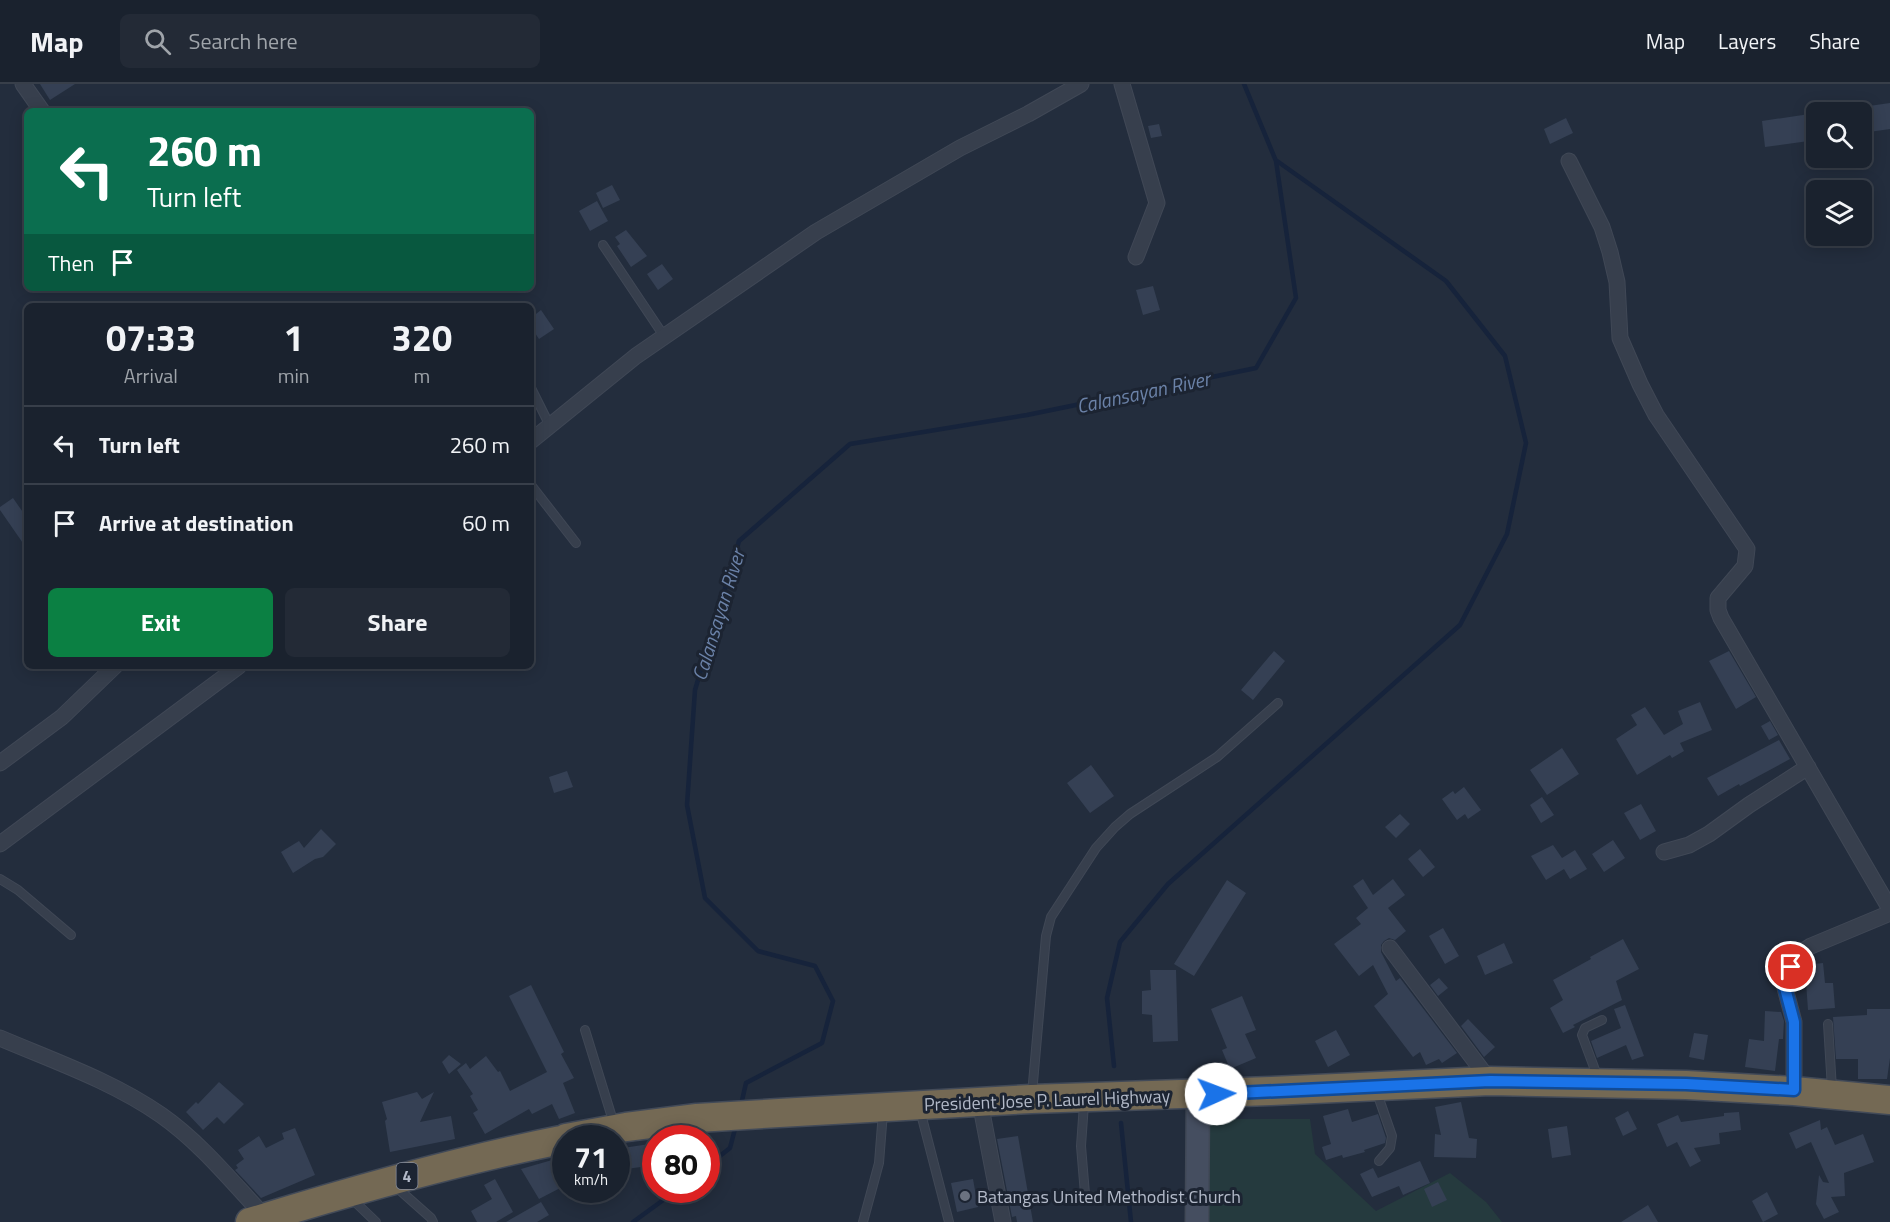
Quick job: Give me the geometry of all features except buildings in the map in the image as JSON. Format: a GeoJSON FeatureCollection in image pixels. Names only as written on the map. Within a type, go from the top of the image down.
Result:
{"type":"FeatureCollection","features":[{"type":"Feature","properties":{"kind":"highway","name":"President Jose P. Laurel Highway"},"geometry":{"type":"LineString","coordinates":[[630,1126],[779,1113],[1084,1096],[1198,1094],[1490,1081],[1599,1082],[1794,1090],[1890,1100]]}},
{"type":"Feature","properties":{"kind":"highway","name":"President Jose P. Laurel Highway"},"geometry":{"type":"LineString","coordinates":[[258,1220],[497,1152],[552,1142]]}},
{"type":"Feature","properties":{"kind":"street"},"geometry":{"type":"LineString","coordinates":[[23,84],[40,108]]}},
{"type":"Feature","properties":{"kind":"street"},"geometry":{"type":"LineString","coordinates":[[534,439],[636,356],[816,232],[950,154],[1081,84]]}},
{"type":"Feature","properties":{"kind":"street"},"geometry":{"type":"LineString","coordinates":[[1122,84],[1157,203],[1136,257]]}},
{"type":"Feature","properties":{"kind":"street"},"geometry":{"type":"LineString","coordinates":[[1569,161],[1602,227],[1610,252],[1617,282],[1620,338],[1640,384],[1656,415],[1747,549],[1745,566],[1720,593],[1718,609],[1890,911],[1812,946],[1800,953],[1791,967],[1785,988],[1794,1022],[1794,1090]]}},
{"type":"Feature","properties":{"kind":"street"},"geometry":{"type":"LineString","coordinates":[[0,763],[62,717],[112,669]]}},
{"type":"Feature","properties":{"kind":"street"},"geometry":{"type":"LineString","coordinates":[[0,844],[235,669]]}},
{"type":"Feature","properties":{"kind":"street"},"geometry":{"type":"LineString","coordinates":[[1664,852],[1689,845],[1709,834],[1808,767]]}},
{"type":"Feature","properties":{"kind":"street"},"geometry":{"type":"LineString","coordinates":[[1390,948],[1490,1081]]}},
{"type":"Feature","properties":{"kind":"street"},"geometry":{"type":"LineString","coordinates":[[0,1038],[118,1089],[161,1115],[200,1146],[258,1220]]}},
{"type":"Feature","properties":{"kind":"street"},"geometry":{"type":"LineString","coordinates":[[1197,1222],[1198,1094]]}},
{"type":"Feature","properties":{"kind":"street"},"geometry":{"type":"LineString","coordinates":[[980,1102],[1003,1222]]}},
{"type":"Feature","properties":{"kind":"lane"},"geometry":{"type":"LineString","coordinates":[[603,245],[664,336]]}},
{"type":"Feature","properties":{"kind":"lane"},"geometry":{"type":"LineString","coordinates":[[534,394],[550,426]]}},
{"type":"Feature","properties":{"kind":"lane"},"geometry":{"type":"LineString","coordinates":[[534,489],[576,543]]}},
{"type":"Feature","properties":{"kind":"lane"},"geometry":{"type":"LineString","coordinates":[[1031,1099],[1046,936],[1051,917],[1096,848],[1115,828],[1130,814],[1218,757],[1278,703]]}},
{"type":"Feature","properties":{"kind":"lane"},"geometry":{"type":"LineString","coordinates":[[0,879],[18,890],[71,935]]}},
{"type":"Feature","properties":{"kind":"lane"},"geometry":{"type":"LineString","coordinates":[[1599,1082],[1582,1035],[1585,1028],[1602,1020]]}},
{"type":"Feature","properties":{"kind":"lane"},"geometry":{"type":"LineString","coordinates":[[1828,1024],[1832,1094]]}},
{"type":"Feature","properties":{"kind":"lane"},"geometry":{"type":"LineString","coordinates":[[585,1030],[615,1125]]}},
{"type":"Feature","properties":{"kind":"lane"},"geometry":{"type":"LineString","coordinates":[[1374,1086],[1392,1136],[1390,1148],[1379,1161]]}},
{"type":"Feature","properties":{"kind":"lane"},"geometry":{"type":"LineString","coordinates":[[1084,1096],[1081,1146],[1085,1194]]}},
{"type":"Feature","properties":{"kind":"lane"},"geometry":{"type":"LineString","coordinates":[[919,1105],[949,1222]]}},
{"type":"Feature","properties":{"kind":"lane"},"geometry":{"type":"LineString","coordinates":[[863,1222],[879,1163],[884,1108]]}},
{"type":"Feature","properties":{"kind":"lane"},"geometry":{"type":"LineString","coordinates":[[390,1181],[433,1222]]}},
{"type":"Feature","properties":{"kind":"lane"},"geometry":{"type":"LineString","coordinates":[[347,1194],[376,1222]]}},
{"type":"Feature","properties":{"kind":"green space"},"geometry":{"type":"Polygon","coordinates":[[[1203,1119],[1310,1119],[1315,1154],[1376,1211],[1450,1173],[1486,1202],[1502,1222],[1206,1222],[1203,1119]]]}},
{"type":"Feature","properties":{"kind":"waterway","name":"Calansayan River"},"geometry":{"type":"LineString","coordinates":[[741,1105],[746,1083],[822,1043],[833,1001],[815,966],[758,951],[705,898],[687,805],[695,690],[739,541],[850,444],[1027,415],[1256,368],[1296,298],[1276,161],[1244,84]]}},
{"type":"Feature","properties":{"kind":"waterway"},"geometry":{"type":"LineString","coordinates":[[1114,1066],[1107,998],[1120,942],[1168,884],[1460,625],[1507,534],[1526,443],[1505,356],[1446,281],[1277,161]]}},
{"type":"Feature","properties":{"kind":"waterway"},"geometry":{"type":"LineString","coordinates":[[1121,1123],[1131,1222]]}},
{"type":"Feature","properties":{"kind":"waterway","name":"Calansayan River"},"geometry":{"type":"LineString","coordinates":[[720,1156],[730,1148],[736,1125]]}},
{"type":"Feature","properties":{"kind":"waterway","name":"Calansayan River"},"geometry":{"type":"LineString","coordinates":[[633,1222],[659,1203]]}},
{"type":"Feature","properties":{"kind":"place","name":"Batangas United Methodist Church"},"geometry":{"type":"Point","coordinates":[965,1196]}},
{"type":"Feature","properties":{"kind":"route"},"geometry":{"type":"LineString","coordinates":[[1216,1094],[1490,1081],[1686,1084],[1794,1090],[1794,1022],[1786,999],[1785,988],[1791,967]]}}]}
